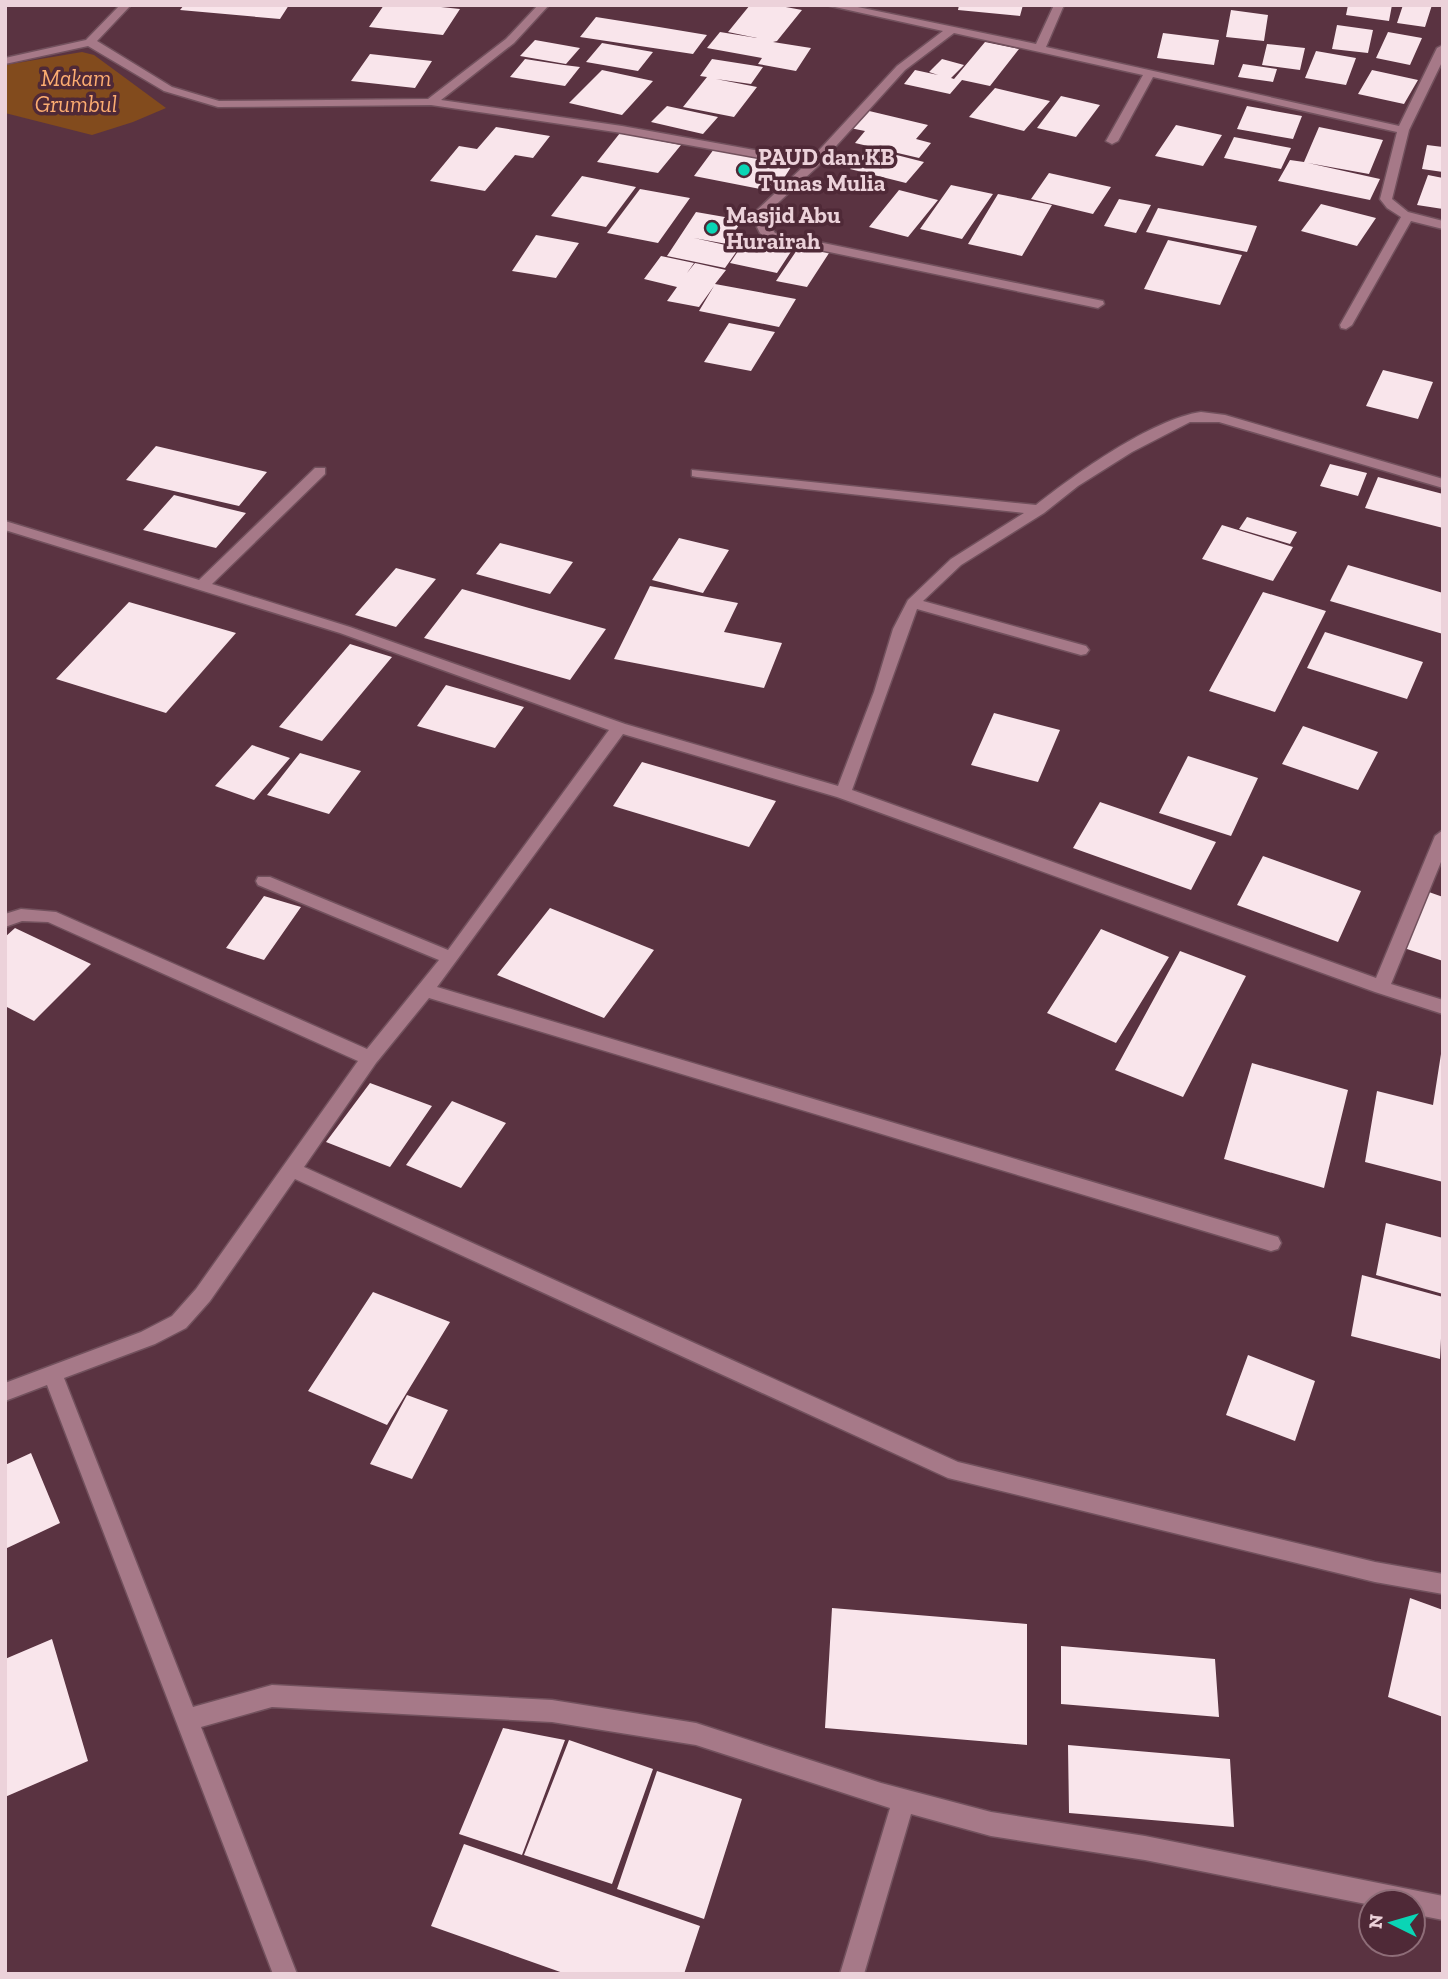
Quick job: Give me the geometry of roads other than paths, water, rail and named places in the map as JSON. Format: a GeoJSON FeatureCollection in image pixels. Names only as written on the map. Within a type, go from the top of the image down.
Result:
{"type":"FeatureCollection","features":[{"type":"Feature","properties":{"kind":"street"},"geometry":{"type":"LineString","coordinates":[[5,61],[90,42],[125,5]]}},
{"type":"Feature","properties":{"kind":"street"},"geometry":{"type":"LineString","coordinates":[[431,102],[510,41],[544,5]]}},
{"type":"Feature","properties":{"kind":"street"},"geometry":{"type":"LineString","coordinates":[[831,5],[952,29],[1403,130]]}},
{"type":"Feature","properties":{"kind":"street"},"geometry":{"type":"LineString","coordinates":[[1039,49],[1059,5]]}},
{"type":"Feature","properties":{"kind":"street"},"geometry":{"type":"LineString","coordinates":[[952,29],[901,68],[813,164],[762,211],[758,219],[771,236],[1098,304]]}},
{"type":"Feature","properties":{"kind":"street"},"geometry":{"type":"LineString","coordinates":[[90,42],[168,89],[218,104],[273,106],[431,102],[534,115],[719,145],[813,164]]}},
{"type":"Feature","properties":{"kind":"street"},"geometry":{"type":"LineString","coordinates":[[1443,48],[1403,130],[1386,199],[1392,209],[1443,225]]}},
{"type":"Feature","properties":{"kind":"street"},"geometry":{"type":"LineString","coordinates":[[1112,141],[1150,74]]}},
{"type":"Feature","properties":{"kind":"street"},"geometry":{"type":"LineString","coordinates":[[1346,325],[1408,216]]}},
{"type":"Feature","properties":{"kind":"street"},"geometry":{"type":"LineString","coordinates":[[843,793],[887,677],[895,642],[913,603],[942,575],[984,543],[1039,510],[1073,483],[1127,449],[1187,418],[1220,418],[1443,484]]}},
{"type":"Feature","properties":{"kind":"street"},"geometry":{"type":"LineString","coordinates":[[203,584],[320,471]]}},
{"type":"Feature","properties":{"kind":"street"},"geometry":{"type":"LineString","coordinates":[[697,473],[1039,510]]}},
{"type":"Feature","properties":{"kind":"street"},"geometry":{"type":"LineString","coordinates":[[5,525],[345,630],[619,728],[843,793],[1443,1007]]}},
{"type":"Feature","properties":{"kind":"street"},"geometry":{"type":"LineString","coordinates":[[913,603],[1081,650]]}},
{"type":"Feature","properties":{"kind":"street"},"geometry":{"type":"LineString","coordinates":[[5,1392],[148,1338],[179,1322],[203,1295],[370,1058],[451,958],[619,728]]}},
{"type":"Feature","properties":{"kind":"street"},"geometry":{"type":"LineString","coordinates":[[1381,987],[1443,836]]}},
{"type":"Feature","properties":{"kind":"street"},"geometry":{"type":"LineString","coordinates":[[264,881],[451,958]]}},
{"type":"Feature","properties":{"kind":"street"},"geometry":{"type":"LineString","coordinates":[[5,921],[21,915],[50,916],[370,1058]]}},
{"type":"Feature","properties":{"kind":"street"},"geometry":{"type":"LineString","coordinates":[[424,990],[1271,1243]]}},
{"type":"Feature","properties":{"kind":"street"},"geometry":{"type":"LineString","coordinates":[[293,1170],[955,1471],[1375,1572],[1443,1584]]}},
{"type":"Feature","properties":{"kind":"street"},"geometry":{"type":"LineString","coordinates":[[53,1375],[285,1974]]}},
{"type":"Feature","properties":{"kind":"street"},"geometry":{"type":"LineString","coordinates":[[187,1720],[272,1696],[552,1712],[696,1734],[881,1794],[991,1824],[1144,1848],[1432,1905]]}},
{"type":"Feature","properties":{"kind":"street"},"geometry":{"type":"LineString","coordinates":[[852,1974],[904,1800]]}},
{"type":"Feature","properties":{"kind":"place","name":"PAUD dan KB Tunas Mulia"},"geometry":{"type":"Point","coordinates":[744,170]}},
{"type":"Feature","properties":{"kind":"place","name":"Masjid Abu Hurairah"},"geometry":{"type":"Point","coordinates":[712,228]}},
{"type":"Feature","properties":{"kind":"park label","name":"Makam Grumbul"},"geometry":{"type":"Point","coordinates":[76,91]}}]}
